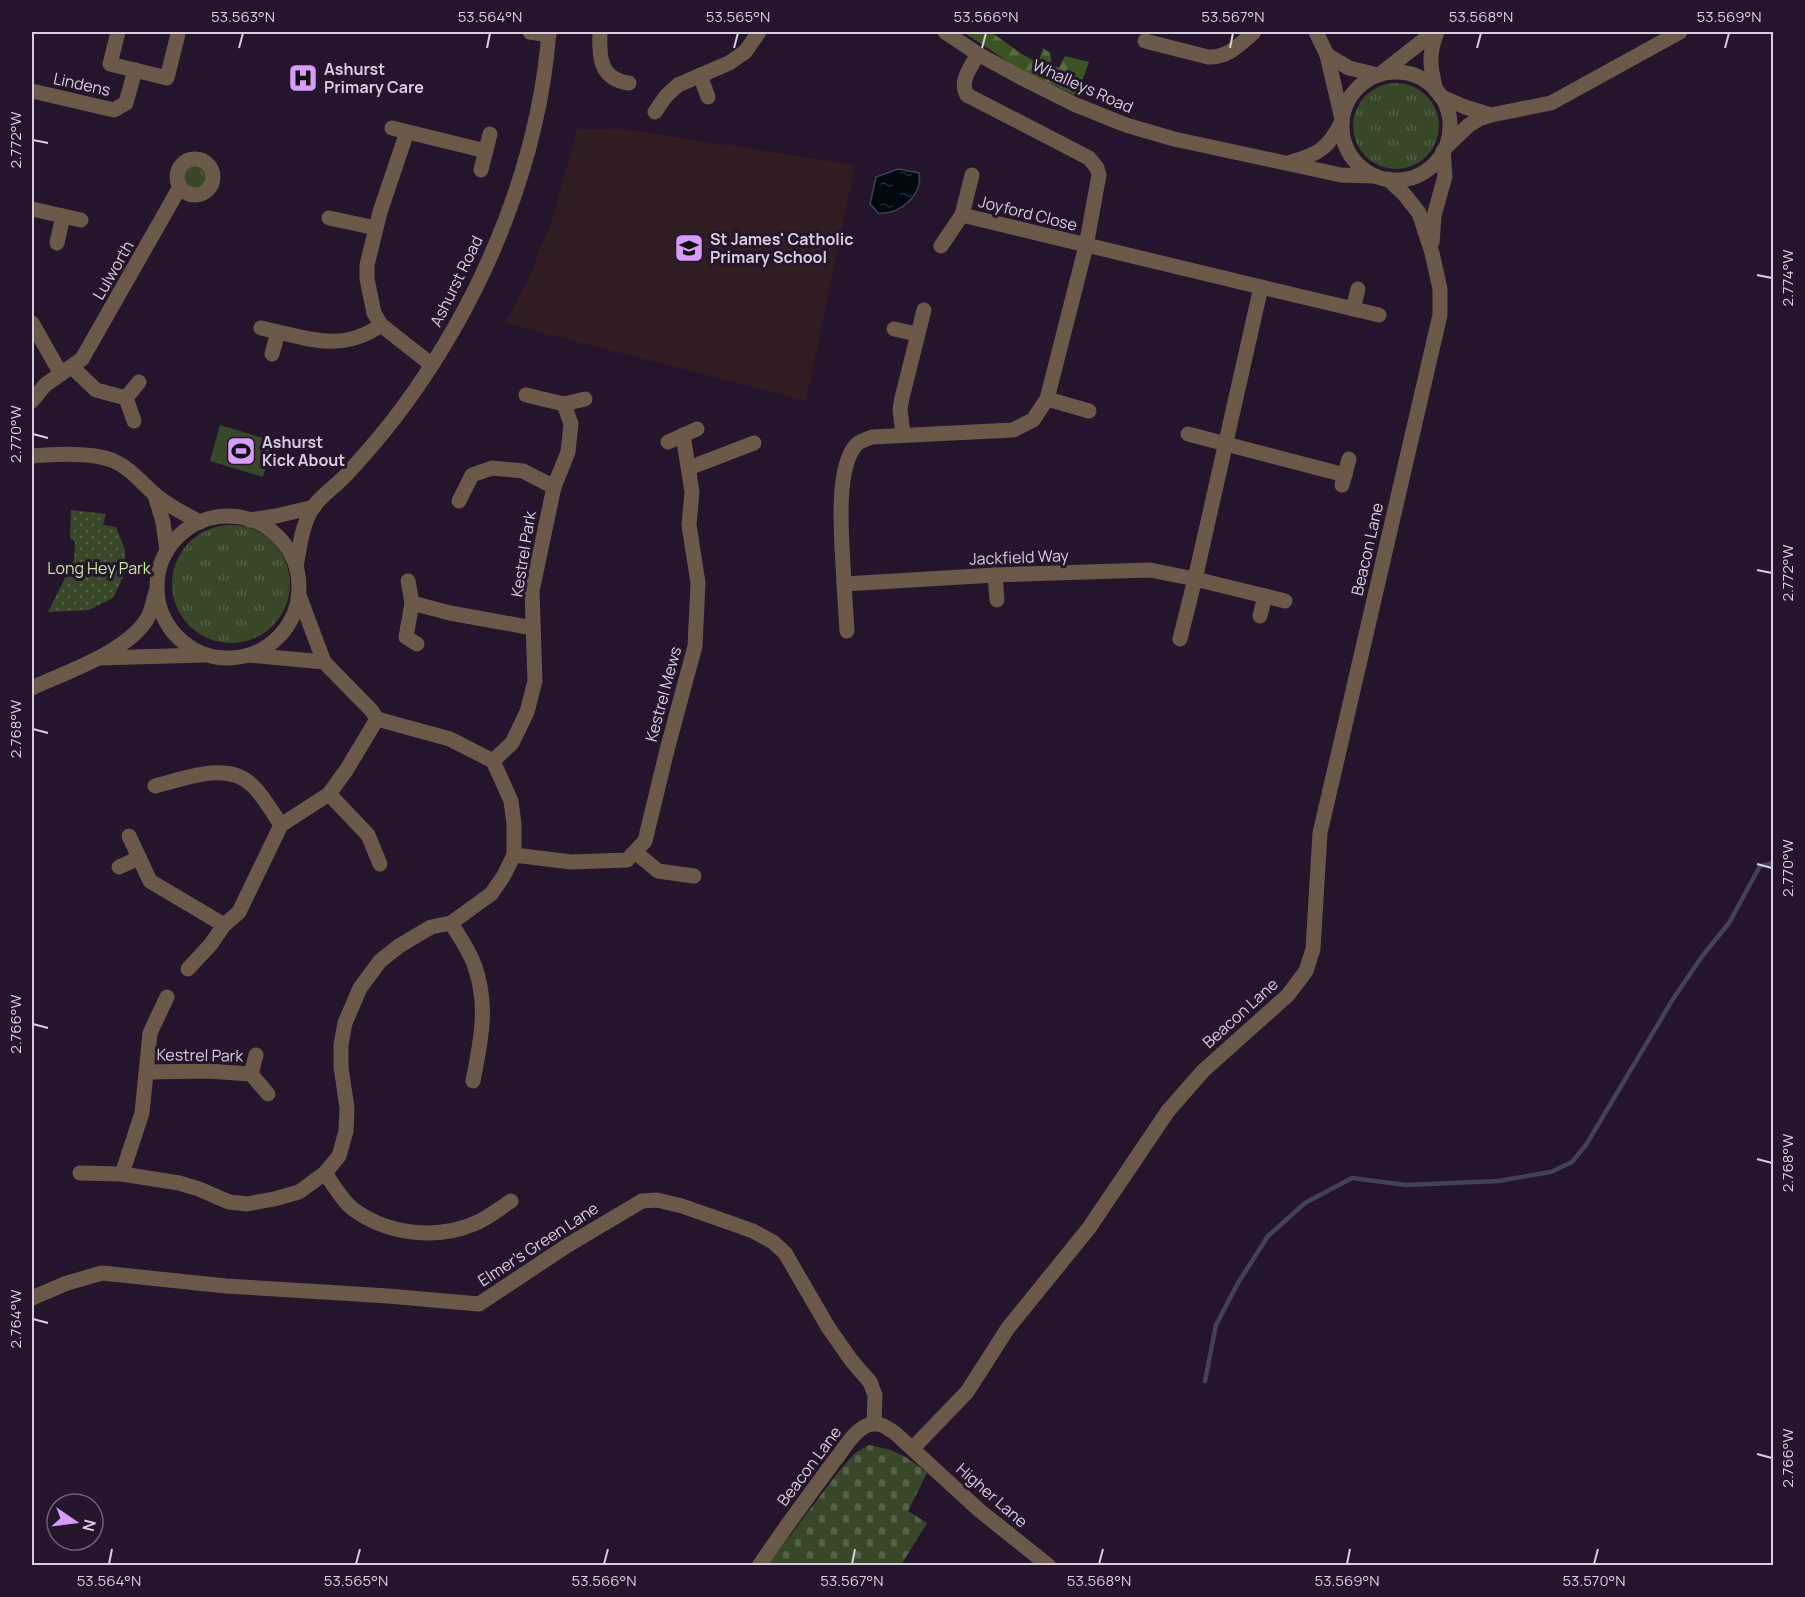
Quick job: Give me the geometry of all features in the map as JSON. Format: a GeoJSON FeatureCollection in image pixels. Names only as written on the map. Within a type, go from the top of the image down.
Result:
{"type":"FeatureCollection","features":[{"type":"Feature","properties":{"kind":"street","name":"Lindens"},"geometry":{"type":"LineString","coordinates":[[118,32],[110,64],[167,78],[178,34]]}},
{"type":"Feature","properties":{"kind":"street"},"geometry":{"type":"LineString","coordinates":[[530,32],[549,33]]}},
{"type":"Feature","properties":{"kind":"street"},"geometry":{"type":"LineString","coordinates":[[600,32],[600,52],[606,73],[615,80],[628,83]]}},
{"type":"Feature","properties":{"kind":"street"},"geometry":{"type":"LineString","coordinates":[[655,111],[671,90],[737,58],[751,45],[759,32]]}},
{"type":"Feature","properties":{"kind":"street","name":"Whalleys Road"},"geometry":{"type":"LineString","coordinates":[[945,32],[978,54],[1076,105],[1126,125],[1174,139],[1341,175],[1382,178]]}},
{"type":"Feature","properties":{"kind":"street"},"geometry":{"type":"LineString","coordinates":[[1144,41],[1215,57],[1232,51],[1254,32]]}},
{"type":"Feature","properties":{"kind":"street"},"geometry":{"type":"LineString","coordinates":[[1316,32],[1327,55],[1342,120],[1343,138],[1349,154],[1360,167],[1382,178],[1404,179],[1419,175],[1432,166],[1445,148],[1469,125],[1491,115],[1551,103],[1680,32]]}},
{"type":"Feature","properties":{"kind":"street"},"geometry":{"type":"LineString","coordinates":[[1342,120],[1346,104],[1354,92],[1436,32]]}},
{"type":"Feature","properties":{"kind":"street"},"geometry":{"type":"LineString","coordinates":[[1436,32],[1430,58],[1438,93],[1447,110],[1449,125],[1445,148]]}},
{"type":"Feature","properties":{"kind":"street","name":"Ashurst Road"},"geometry":{"type":"LineString","coordinates":[[296,566],[303,531],[319,501],[345,476],[400,411],[432,365],[474,292],[503,226],[523,168],[538,108],[549,33]]}},
{"type":"Feature","properties":{"kind":"street"},"geometry":{"type":"LineString","coordinates":[[847,631],[841,499],[846,465],[856,445],[872,437],[903,434],[1013,430],[1033,420],[1047,399],[1086,246],[1098,182],[1097,168],[1089,158],[967,95],[964,90],[965,79],[978,54]]}},
{"type":"Feature","properties":{"kind":"street"},"geometry":{"type":"LineString","coordinates":[[1327,55],[1349,68],[1380,75],[1396,72],[1411,74],[1425,81],[1438,93],[1465,107],[1491,115]]}},
{"type":"Feature","properties":{"kind":"street","name":"Lindens"},"geometry":{"type":"LineString","coordinates":[[32,92],[114,110],[126,103],[135,70]]}},
{"type":"Feature","properties":{"kind":"street"},"geometry":{"type":"LineString","coordinates":[[700,75],[708,97]]}},
{"type":"Feature","properties":{"kind":"street","name":"Whalleys Road"},"geometry":{"type":"LineString","coordinates":[[1287,163],[1311,157],[1324,149],[1334,137],[1342,120]]}},
{"type":"Feature","properties":{"kind":"street"},"geometry":{"type":"LineString","coordinates":[[432,365],[381,326],[374,313],[367,279],[376,228],[400,130],[486,151]]}},
{"type":"Feature","properties":{"kind":"street"},"geometry":{"type":"LineString","coordinates":[[481,170],[490,134]]}},
{"type":"Feature","properties":{"kind":"street","name":"Beacon Lane"},"geometry":{"type":"LineString","coordinates":[[1432,253],[1434,216],[1445,176],[1445,148]]}},
{"type":"Feature","properties":{"kind":"street","name":"Joyford Close"},"geometry":{"type":"LineString","coordinates":[[941,246],[962,215],[972,176]]}},
{"type":"Feature","properties":{"kind":"street","name":"Beacon Lane"},"geometry":{"type":"LineString","coordinates":[[913,1448],[967,1392],[1008,1328],[1089,1228],[1168,1111],[1203,1071],[1288,995],[1306,971],[1313,949],[1320,833],[1440,315],[1440,289],[1432,253],[1419,213],[1404,194],[1382,178]]}},
{"type":"Feature","properties":{"kind":"street","name":"Lulworth"},"geometry":{"type":"LineString","coordinates":[[32,401],[45,385],[82,359],[180,187]]}},
{"type":"Feature","properties":{"kind":"street"},"geometry":{"type":"LineString","coordinates":[[32,209],[81,220]]}},
{"type":"Feature","properties":{"kind":"street","name":"Joyford Close"},"geometry":{"type":"LineString","coordinates":[[962,215],[1086,246]]}},
{"type":"Feature","properties":{"kind":"street"},"geometry":{"type":"LineString","coordinates":[[57,243],[63,216]]}},
{"type":"Feature","properties":{"kind":"street"},"geometry":{"type":"LineString","coordinates":[[329,219],[376,228]]}},
{"type":"Feature","properties":{"kind":"street"},"geometry":{"type":"LineString","coordinates":[[1086,246],[1378,315]]}},
{"type":"Feature","properties":{"kind":"street"},"geometry":{"type":"LineString","coordinates":[[1180,639],[1261,287]]}},
{"type":"Feature","properties":{"kind":"street"},"geometry":{"type":"LineString","coordinates":[[1353,309],[1358,289]]}},
{"type":"Feature","properties":{"kind":"street"},"geometry":{"type":"LineString","coordinates":[[903,434],[900,409],[924,310]]}},
{"type":"Feature","properties":{"kind":"street"},"geometry":{"type":"LineString","coordinates":[[32,323],[66,370],[96,390],[126,398]]}},
{"type":"Feature","properties":{"kind":"street"},"geometry":{"type":"LineString","coordinates":[[261,328],[327,343],[366,334],[381,326]]}},
{"type":"Feature","properties":{"kind":"street"},"geometry":{"type":"LineString","coordinates":[[894,329],[917,334]]}},
{"type":"Feature","properties":{"kind":"street"},"geometry":{"type":"LineString","coordinates":[[272,354],[278,332]]}},
{"type":"Feature","properties":{"kind":"street"},"geometry":{"type":"LineString","coordinates":[[126,398],[139,382]]}},
{"type":"Feature","properties":{"kind":"street"},"geometry":{"type":"LineString","coordinates":[[526,395],[564,404],[585,399]]}},
{"type":"Feature","properties":{"kind":"street"},"geometry":{"type":"LineString","coordinates":[[126,398],[134,421]]}},
{"type":"Feature","properties":{"kind":"street"},"geometry":{"type":"LineString","coordinates":[[1047,399],[1089,411]]}},
{"type":"Feature","properties":{"kind":"street","name":"Kestrel Park"},"geometry":{"type":"LineString","coordinates":[[493,761],[512,743],[527,712],[535,681],[532,591],[554,487],[568,452],[571,424],[564,404]]}},
{"type":"Feature","properties":{"kind":"street"},"geometry":{"type":"LineString","coordinates":[[668,442],[698,429]]}},
{"type":"Feature","properties":{"kind":"street"},"geometry":{"type":"LineString","coordinates":[[1188,434],[1344,480],[1349,459]]}},
{"type":"Feature","properties":{"kind":"street","name":"Kestrel Mews"},"geometry":{"type":"LineString","coordinates":[[634,852],[645,841],[695,646],[698,583],[689,525],[692,492],[683,435]]}},
{"type":"Feature","properties":{"kind":"street"},"geometry":{"type":"LineString","coordinates":[[689,468],[754,443]]}},
{"type":"Feature","properties":{"kind":"street"},"geometry":{"type":"LineString","coordinates":[[32,456],[56,454],[96,457],[114,461],[138,477],[155,495],[172,508],[200,522]]}},
{"type":"Feature","properties":{"kind":"street"},"geometry":{"type":"LineString","coordinates":[[459,501],[472,475],[492,468],[523,471],[554,487]]}},
{"type":"Feature","properties":{"kind":"street"},"geometry":{"type":"LineString","coordinates":[[155,495],[163,522],[167,551]]}},
{"type":"Feature","properties":{"kind":"street"},"geometry":{"type":"LineString","coordinates":[[249,520],[276,516],[319,501]]}},
{"type":"Feature","properties":{"kind":"street"},"geometry":{"type":"LineString","coordinates":[[34,687],[98,658],[130,639],[148,618],[160,568],[167,551],[182,534],[200,522],[224,517],[249,520],[265,526],[288,549],[296,566],[299,595],[324,662],[377,719],[450,739],[493,761],[511,801],[514,824],[514,855],[490,894],[451,923],[431,927],[399,946],[380,961],[360,988],[345,1023],[341,1045],[341,1067],[347,1108],[346,1131],[339,1156],[325,1173],[299,1192],[247,1204],[229,1202],[179,1183],[122,1174],[80,1173]]}},
{"type":"Feature","properties":{"kind":"street","name":"Jackfield Way"},"geometry":{"type":"LineString","coordinates":[[844,584],[996,575],[1150,570],[1286,601]]}},
{"type":"Feature","properties":{"kind":"street"},"geometry":{"type":"LineString","coordinates":[[996,575],[997,600]]}},
{"type":"Feature","properties":{"kind":"street"},"geometry":{"type":"LineString","coordinates":[[408,581],[412,603],[406,637],[417,644]]}},
{"type":"Feature","properties":{"kind":"street"},"geometry":{"type":"LineString","coordinates":[[157,587],[160,609],[171,629],[187,645],[207,655]]}},
{"type":"Feature","properties":{"kind":"street"},"geometry":{"type":"LineString","coordinates":[[249,655],[266,647],[281,635],[291,619],[299,595]]}},
{"type":"Feature","properties":{"kind":"street"},"geometry":{"type":"LineString","coordinates":[[1260,616],[1265,596]]}},
{"type":"Feature","properties":{"kind":"street"},"geometry":{"type":"LineString","coordinates":[[412,603],[450,613],[533,628]]}},
{"type":"Feature","properties":{"kind":"street"},"geometry":{"type":"LineString","coordinates":[[98,658],[207,655],[228,658],[249,655],[324,662]]}},
{"type":"Feature","properties":{"kind":"street"},"geometry":{"type":"LineString","coordinates":[[189,969],[224,925],[239,912],[281,825],[329,794],[377,719]]}},
{"type":"Feature","properties":{"kind":"street"},"geometry":{"type":"LineString","coordinates":[[154,786],[220,772],[235,773],[253,785],[281,825]]}},
{"type":"Feature","properties":{"kind":"street"},"geometry":{"type":"LineString","coordinates":[[329,794],[368,835],[380,864]]}},
{"type":"Feature","properties":{"kind":"street"},"geometry":{"type":"LineString","coordinates":[[129,836],[150,881],[224,925]]}},
{"type":"Feature","properties":{"kind":"street"},"geometry":{"type":"LineString","coordinates":[[514,855],[571,862],[595,862],[627,860],[634,852],[658,871],[694,876]]}},
{"type":"Feature","properties":{"kind":"street"},"geometry":{"type":"LineString","coordinates":[[118,867],[139,858]]}},
{"type":"Feature","properties":{"kind":"street"},"geometry":{"type":"LineString","coordinates":[[451,923],[474,963],[482,990],[483,1030],[474,1081]]}},
{"type":"Feature","properties":{"kind":"street","name":"Kestrel Park"},"geometry":{"type":"LineString","coordinates":[[122,1174],[142,1113],[148,1072],[150,1033],[167,997]]}},
{"type":"Feature","properties":{"kind":"street","name":"Kestrel Park"},"geometry":{"type":"LineString","coordinates":[[251,1074],[256,1055]]}},
{"type":"Feature","properties":{"kind":"street","name":"Kestrel Park"},"geometry":{"type":"LineString","coordinates":[[148,1072],[208,1071],[251,1074],[268,1094]]}},
{"type":"Feature","properties":{"kind":"street"},"geometry":{"type":"LineString","coordinates":[[325,1173],[352,1208],[376,1222],[409,1232],[444,1234],[477,1223],[511,1201]]}},
{"type":"Feature","properties":{"kind":"street","name":"Elmer's Green Lane"},"geometry":{"type":"LineString","coordinates":[[32,1298],[67,1283],[102,1273],[226,1286],[388,1296],[479,1305],[510,1282],[612,1217],[642,1201],[657,1200],[682,1206],[753,1231],[773,1242],[785,1253],[828,1327],[870,1382],[875,1395],[874,1424]]}},
{"type":"Feature","properties":{"kind":"street"},"geometry":{"type":"LineString","coordinates":[[874,1424],[886,1427],[913,1448]]}},
{"type":"Feature","properties":{"kind":"street","name":"Beacon Lane"},"geometry":{"type":"LineString","coordinates":[[759,1566],[797,1510],[853,1436],[867,1425],[874,1424]]}},
{"type":"Feature","properties":{"kind":"street","name":"Higher Lane"},"geometry":{"type":"LineString","coordinates":[[913,1448],[979,1510],[1049,1566]]}},
{"type":"Feature","properties":{"kind":"shaded area","name":"St James' Catholic Primary School"},"geometry":{"type":"Polygon","coordinates":[[[577,129],[631,130],[855,165],[806,401],[505,323],[528,279],[553,218],[577,129]]]}},
{"type":"Feature","properties":{"kind":"green space"},"geometry":{"type":"Polygon","coordinates":[[[963,32],[991,32],[1038,63],[1043,48],[1050,53],[1052,66],[1059,67],[1065,56],[1089,62],[1077,96],[1019,69],[963,32]]]}},
{"type":"Feature","properties":{"kind":"green space"},"geometry":{"type":"Polygon","coordinates":[[[1396,83],[1420,90],[1432,102],[1439,126],[1432,150],[1420,162],[1396,169],[1372,162],[1360,150],[1353,126],[1360,102],[1372,90],[1396,83]]]}},
{"type":"Feature","properties":{"kind":"green space"},"geometry":{"type":"Polygon","coordinates":[[[194,165],[203,168],[206,177],[203,186],[194,189],[185,186],[182,177],[185,168],[194,165]]]}},
{"type":"Feature","properties":{"kind":"green space","name":"Ashurst Kick About"},"geometry":{"type":"Polygon","coordinates":[[[220,425],[273,441],[263,477],[210,461],[220,425]]]}},
{"type":"Feature","properties":{"kind":"green space","name":"Long Hey Park"},"geometry":{"type":"Polygon","coordinates":[[[71,510],[106,514],[103,525],[116,527],[125,550],[125,573],[113,598],[89,610],[48,612],[74,560],[75,542],[70,538],[71,510]]]}},
{"type":"Feature","properties":{"kind":"green space"},"geometry":{"type":"Polygon","coordinates":[[[231,525],[254,529],[273,542],[286,561],[290,584],[286,607],[273,626],[254,639],[231,643],[208,639],[189,626],[176,607],[172,584],[176,561],[189,542],[208,529],[231,525]]]}},
{"type":"Feature","properties":{"kind":"green space"},"geometry":{"type":"Polygon","coordinates":[[[869,1445],[900,1454],[927,1473],[908,1511],[927,1523],[901,1565],[767,1566],[839,1471],[855,1453],[869,1445]]]}},
{"type":"Feature","properties":{"kind":"water"},"geometry":{"type":"Polygon","coordinates":[[[898,169],[919,173],[914,196],[894,211],[878,213],[870,204],[876,177],[898,169]]]}},
{"type":"Feature","properties":{"kind":"waterway"},"geometry":{"type":"LineString","coordinates":[[1205,1381],[1216,1325],[1238,1283],[1268,1236],[1305,1203],[1352,1178],[1406,1185],[1498,1181],[1551,1172],[1572,1162],[1586,1145],[1673,999],[1703,955],[1729,923],[1760,866],[1774,863]]}},
{"type":"Feature","properties":{"kind":"place","name":"Ashurst Primary Care"},"geometry":{"type":"Point","coordinates":[303,78]}},
{"type":"Feature","properties":{"kind":"place","name":"St James' Catholic Primary School"},"geometry":{"type":"Point","coordinates":[689,248]}},
{"type":"Feature","properties":{"kind":"place","name":"Ashurst Kick About"},"geometry":{"type":"Point","coordinates":[241,451]}}]}
